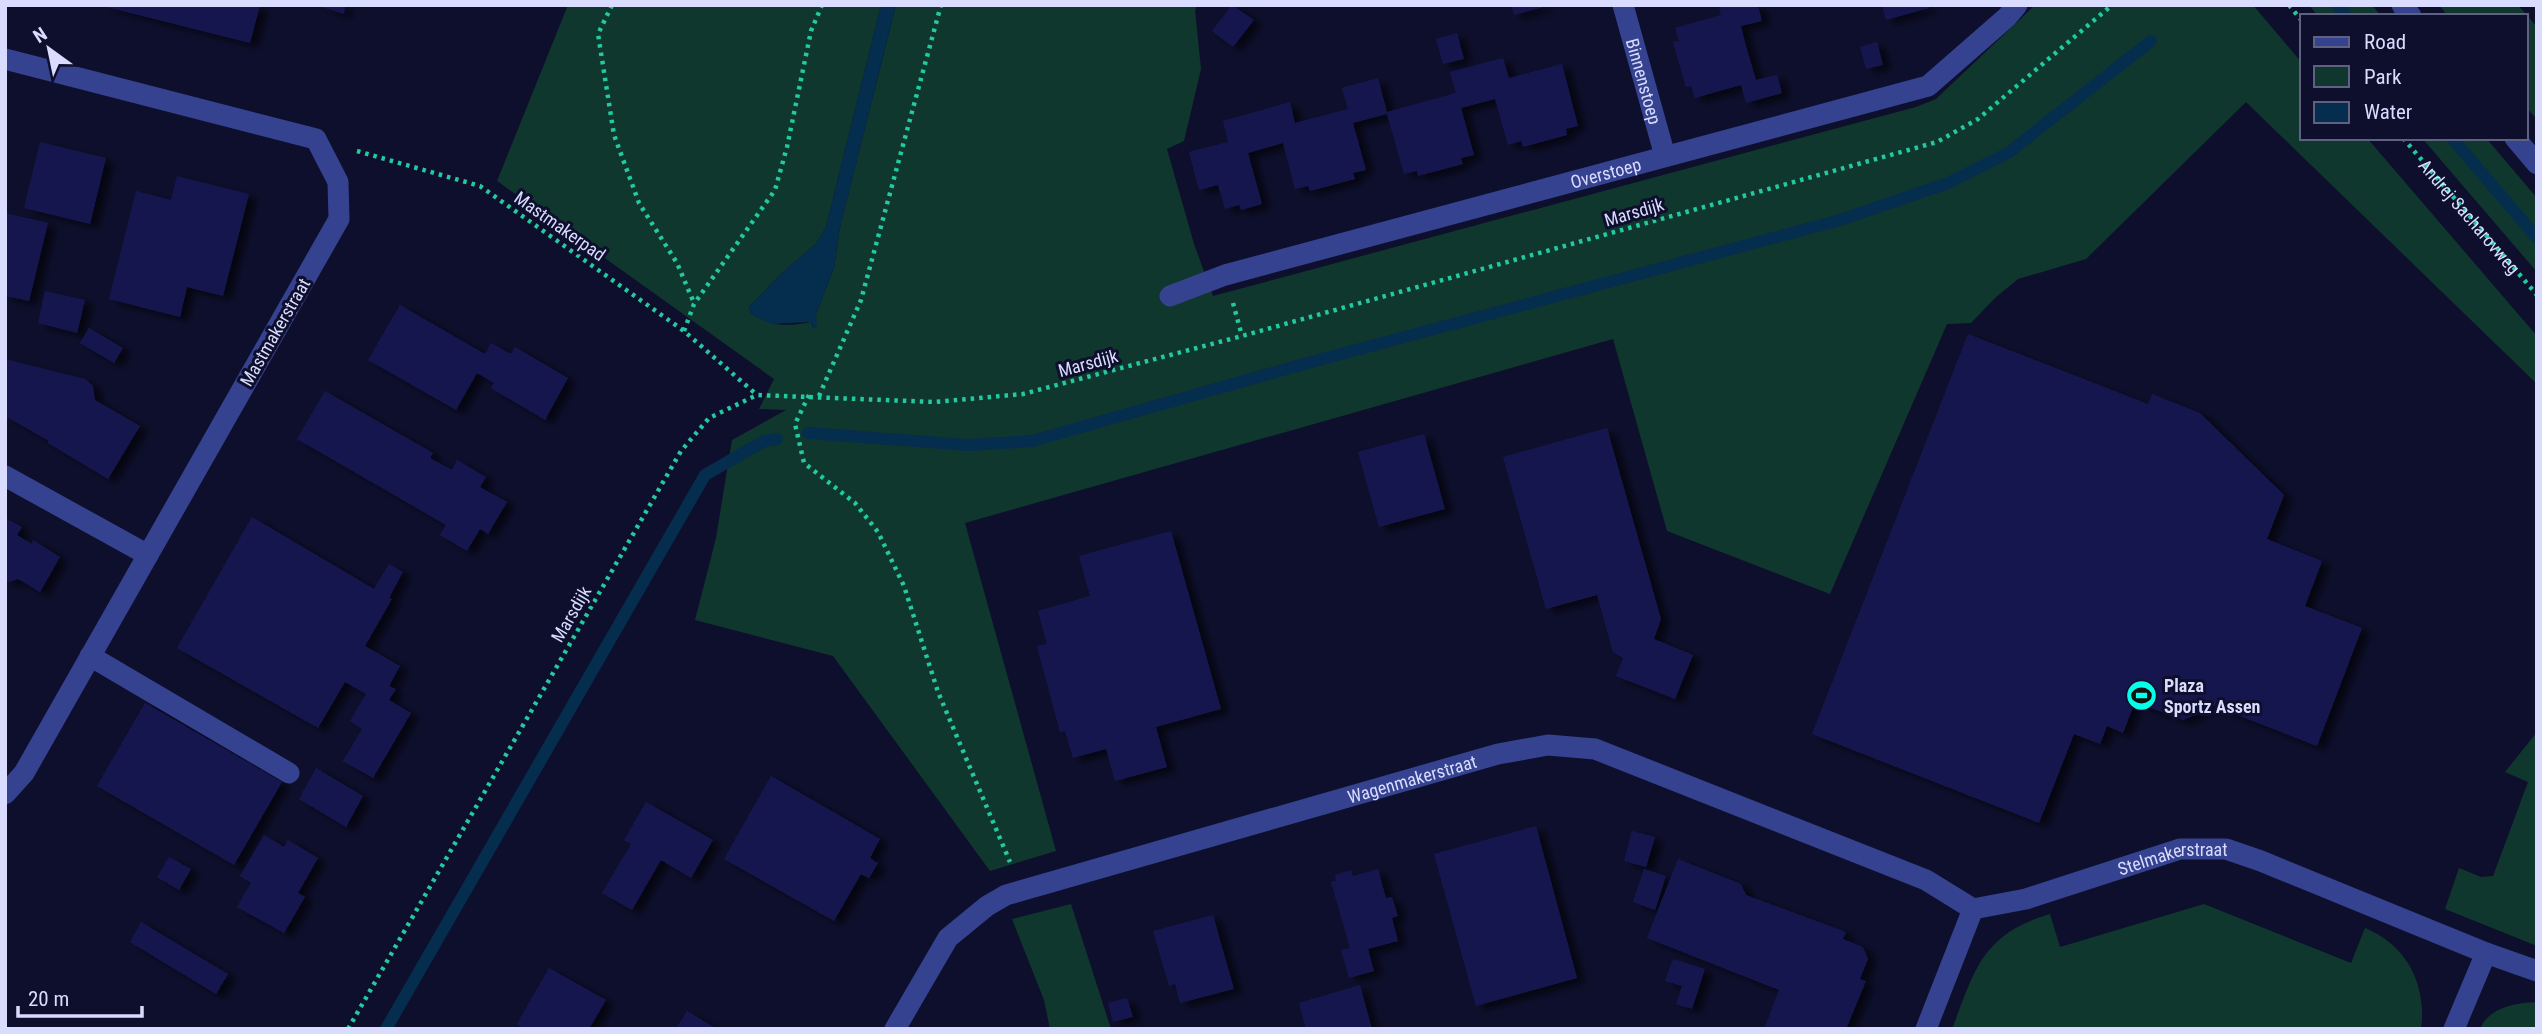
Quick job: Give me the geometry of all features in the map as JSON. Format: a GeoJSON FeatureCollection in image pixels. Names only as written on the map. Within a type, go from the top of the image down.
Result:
{"type":"FeatureCollection","features":[{"type":"Feature","properties":{"kind":"street","name":"Binnenstoep"},"geometry":{"type":"LineString","coordinates":[[1623,5],[1665,156]]}},
{"type":"Feature","properties":{"kind":"street","name":"Overstoep"},"geometry":{"type":"LineString","coordinates":[[1170,296],[1225,275],[1928,86],[2007,17],[2017,5]]}},
{"type":"Feature","properties":{"kind":"street"},"geometry":{"type":"LineString","coordinates":[[5,59],[316,139]]}},
{"type":"Feature","properties":{"kind":"street","name":"Mastmakerstraat"},"geometry":{"type":"LineString","coordinates":[[5,794],[24,772],[339,219],[338,182],[316,139]]}},
{"type":"Feature","properties":{"kind":"street"},"geometry":{"type":"LineString","coordinates":[[2517,140],[2537,164]]}},
{"type":"Feature","properties":{"kind":"street"},"geometry":{"type":"LineString","coordinates":[[5,476],[148,555]]}},
{"type":"Feature","properties":{"kind":"street"},"geometry":{"type":"LineString","coordinates":[[90,656],[289,773]]}},
{"type":"Feature","properties":{"kind":"street","name":"Wagenmakerstraat"},"geometry":{"type":"LineString","coordinates":[[895,1029],[948,938],[987,906],[1022,888],[1498,754],[1548,746],[1595,748],[1926,880],[1973,909]]}},
{"type":"Feature","properties":{"kind":"street","name":"Stelmakerstraat"},"geometry":{"type":"LineString","coordinates":[[1973,909],[2026,900],[2180,849],[2225,849],[2537,971]]}},
{"type":"Feature","properties":{"kind":"street"},"geometry":{"type":"LineString","coordinates":[[1926,1029],[1973,909]]}},
{"type":"Feature","properties":{"kind":"street"},"geometry":{"type":"LineString","coordinates":[[2454,1029],[2486,953]]}},
{"type":"Feature","properties":{"kind":"path"},"geometry":{"type":"LineString","coordinates":[[612,5],[598,34],[614,135],[639,203],[677,263],[694,304]]}},
{"type":"Feature","properties":{"kind":"path"},"geometry":{"type":"LineString","coordinates":[[684,331],[694,304],[775,190],[787,147],[811,31],[822,5]]}},
{"type":"Feature","properties":{"kind":"path"},"geometry":{"type":"LineString","coordinates":[[819,396],[861,300],[942,5]]}},
{"type":"Feature","properties":{"kind":"path","name":"Marsdijk"},"geometry":{"type":"LineString","coordinates":[[348,1029],[681,451],[709,418],[757,395],[935,402],[1023,394],[1256,332],[1937,142],[1978,119],[2112,5]]}},
{"type":"Feature","properties":{"kind":"path","name":"Mastmakerpad"},"geometry":{"type":"LineString","coordinates":[[316,139],[480,186],[684,331],[757,395]]}},
{"type":"Feature","properties":{"kind":"path","name":"Andrej Sacharovweg"},"geometry":{"type":"LineString","coordinates":[[2405,140],[2537,295]]}},
{"type":"Feature","properties":{"kind":"path"},"geometry":{"type":"LineString","coordinates":[[809,395],[795,424],[804,463],[855,503],[878,532],[904,586],[938,692],[1022,888]]}},
{"type":"Feature","properties":{"kind":"green space"},"geometry":{"type":"Polygon","coordinates":[[[568,5],[881,5],[826,227],[816,244],[783,272],[749,307],[751,314],[766,321],[787,325],[811,322],[813,328],[834,268],[840,227],[896,5],[1197,5],[1195,10],[1201,69],[1184,141],[1167,149],[1194,244],[1213,296],[1916,107],[1936,99],[2035,5],[2253,5],[2300,61],[2300,140],[2369,140],[2537,336],[2537,384],[2246,102],[2086,259],[2018,279],[1971,323],[1947,324],[1830,594],[1667,531],[1613,339],[965,523],[1056,851],[990,871],[833,656],[695,620],[716,538],[732,440],[786,410],[759,409],[774,379],[497,181],[568,5]]]}},
{"type":"Feature","properties":{"kind":"green space"},"geometry":{"type":"Polygon","coordinates":[[[2309,5],[2372,5],[2379,14],[2316,14],[2309,5]]]}},
{"type":"Feature","properties":{"kind":"green space"},"geometry":{"type":"Polygon","coordinates":[[[2439,5],[2518,5],[2526,14],[2446,14],[2439,5]]]}},
{"type":"Feature","properties":{"kind":"green space"},"geometry":{"type":"Polygon","coordinates":[[[2528,17],[2537,27],[2537,119],[2528,109],[2528,17]]]}},
{"type":"Feature","properties":{"kind":"green space"},"geometry":{"type":"Polygon","coordinates":[[[2424,140],[2488,140],[2537,198],[2537,272],[2424,140]]]}},
{"type":"Feature","properties":{"kind":"green space"},"geometry":{"type":"Polygon","coordinates":[[[2537,732],[2537,946],[2445,909],[2459,868],[2481,877],[2493,876],[2528,782],[2505,772],[2537,732]]]}},
{"type":"Feature","properties":{"kind":"green space"},"geometry":{"type":"Polygon","coordinates":[[[1071,904],[1111,1029],[1050,1029],[1044,1000],[1012,919],[1071,904]]]}},
{"type":"Feature","properties":{"kind":"green space"},"geometry":{"type":"Polygon","coordinates":[[[2204,904],[2351,963],[2365,928],[2380,935],[2403,956],[2411,968],[2421,997],[2421,1029],[1952,1029],[1967,989],[1984,956],[1995,943],[2027,922],[2050,914],[2060,947],[2204,904]]]}},
{"type":"Feature","properties":{"kind":"green space"},"geometry":{"type":"Polygon","coordinates":[[[2537,1002],[2537,1029],[2480,1029],[2496,1011],[2512,1005],[2537,1002]]]}},
{"type":"Feature","properties":{"kind":"water"},"geometry":{"type":"Polygon","coordinates":[[[881,5],[896,5],[840,227],[834,268],[816,314],[817,327],[814,329],[811,322],[771,324],[751,314],[749,307],[783,272],[816,244],[826,227],[881,5]]]}},
{"type":"Feature","properties":{"kind":"building"},"geometry":{"type":"Polygon","coordinates":[[[99,5],[260,5],[250,43],[99,5]]]}},
{"type":"Feature","properties":{"kind":"building"},"geometry":{"type":"Polygon","coordinates":[[[316,5],[345,5],[344,14],[316,5]]]}},
{"type":"Feature","properties":{"kind":"building"},"geometry":{"type":"Polygon","coordinates":[[[1232,5],[1254,20],[1233,47],[1212,31],[1232,5]]]}},
{"type":"Feature","properties":{"kind":"building"},"geometry":{"type":"Polygon","coordinates":[[[1511,5],[1547,5],[1547,6],[1514,15],[1511,5]]]}},
{"type":"Feature","properties":{"kind":"building"},"geometry":{"type":"Polygon","coordinates":[[[1719,5],[1758,5],[1762,21],[1741,26],[1746,46],[1756,80],[1777,75],[1782,93],[1746,103],[1741,85],[1695,98],[1691,86],[1686,87],[1673,42],[1679,41],[1675,28],[1721,15],[1719,5]]]}},
{"type":"Feature","properties":{"kind":"building"},"geometry":{"type":"Polygon","coordinates":[[[1882,5],[1929,5],[1929,8],[1886,20],[1882,5]]]}},
{"type":"Feature","properties":{"kind":"building"},"geometry":{"type":"Polygon","coordinates":[[[1457,33],[1464,59],[1443,64],[1436,39],[1457,33]]]}},
{"type":"Feature","properties":{"kind":"building"},"geometry":{"type":"Polygon","coordinates":[[[1877,42],[1883,65],[1866,69],[1860,47],[1877,42]]]}},
{"type":"Feature","properties":{"kind":"building"},"geometry":{"type":"Polygon","coordinates":[[[1503,58],[1509,78],[1562,64],[1578,126],[1566,129],[1567,135],[1523,147],[1521,141],[1508,145],[1495,99],[1461,108],[1474,155],[1461,158],[1463,164],[1418,176],[1417,171],[1404,174],[1387,114],[1353,123],[1366,170],[1353,173],[1355,179],[1310,191],[1308,186],[1295,189],[1283,143],[1248,153],[1262,204],[1241,210],[1239,205],[1225,209],[1218,185],[1199,190],[1189,152],[1228,142],[1223,121],[1290,102],[1295,123],[1348,109],[1342,88],[1378,78],[1387,112],[1456,93],[1450,72],[1503,58]]]}},
{"type":"Feature","properties":{"kind":"building"},"geometry":{"type":"Polygon","coordinates":[[[40,142],[106,158],[90,224],[24,208],[40,142]]]}},
{"type":"Feature","properties":{"kind":"building"},"geometry":{"type":"Polygon","coordinates":[[[177,176],[249,194],[223,296],[187,287],[180,317],[109,299],[136,191],[171,200],[177,176]]]}},
{"type":"Feature","properties":{"kind":"building"},"geometry":{"type":"Polygon","coordinates":[[[5,213],[48,223],[29,301],[5,296],[5,213]]]}},
{"type":"Feature","properties":{"kind":"building"},"geometry":{"type":"Polygon","coordinates":[[[45,291],[85,300],[77,333],[38,323],[45,291]]]}},
{"type":"Feature","properties":{"kind":"building"},"geometry":{"type":"Polygon","coordinates":[[[400,305],[485,354],[491,343],[511,354],[515,347],[568,378],[545,420],[491,388],[494,383],[477,373],[456,410],[368,360],[400,305]]]}},
{"type":"Feature","properties":{"kind":"building"},"geometry":{"type":"Polygon","coordinates":[[[89,328],[123,348],[114,363],[80,343],[89,328]]]}},
{"type":"Feature","properties":{"kind":"building"},"geometry":{"type":"Polygon","coordinates":[[[1968,334],[2148,404],[2152,394],[2200,413],[2284,495],[2267,539],[2322,561],[2305,606],[2362,628],[2317,746],[2204,702],[2200,713],[2183,720],[2135,702],[2123,733],[2107,726],[2100,744],[2074,734],[2039,823],[1812,734],[1968,334]]]}},
{"type":"Feature","properties":{"kind":"building"},"geometry":{"type":"Polygon","coordinates":[[[5,359],[85,379],[93,386],[95,400],[140,426],[108,479],[5,416],[5,359]]]}},
{"type":"Feature","properties":{"kind":"building"},"geometry":{"type":"Polygon","coordinates":[[[325,391],[433,453],[430,458],[452,470],[457,460],[486,477],[480,487],[507,502],[488,534],[480,529],[467,551],[440,535],[446,525],[297,439],[325,391]]]}},
{"type":"Feature","properties":{"kind":"building"},"geometry":{"type":"Polygon","coordinates":[[[1607,428],[1661,619],[1654,639],[1693,655],[1675,699],[1616,676],[1623,658],[1613,652],[1597,595],[1546,609],[1503,457],[1607,428]]]}},
{"type":"Feature","properties":{"kind":"building"},"geometry":{"type":"Polygon","coordinates":[[[1424,434],[1445,509],[1379,527],[1358,452],[1424,434]]]}},
{"type":"Feature","properties":{"kind":"building"},"geometry":{"type":"Polygon","coordinates":[[[252,517],[374,589],[389,564],[403,572],[389,598],[392,599],[365,646],[400,666],[389,686],[396,689],[389,700],[411,713],[373,778],[343,761],[362,729],[350,721],[366,694],[345,682],[318,728],[177,648],[252,517]]]}},
{"type":"Feature","properties":{"kind":"building"},"geometry":{"type":"Polygon","coordinates":[[[5,518],[22,527],[17,535],[32,544],[33,540],[60,557],[40,592],[18,579],[5,583],[5,518]]]}},
{"type":"Feature","properties":{"kind":"building"},"geometry":{"type":"Polygon","coordinates":[[[1171,531],[1221,709],[1156,727],[1167,767],[1115,781],[1106,749],[1073,758],[1065,731],[1060,732],[1037,646],[1047,644],[1038,611],[1090,596],[1079,556],[1171,531]]]}},
{"type":"Feature","properties":{"kind":"building"},"geometry":{"type":"Polygon","coordinates":[[[145,703],[282,782],[234,865],[97,786],[145,703]]]}},
{"type":"Feature","properties":{"kind":"building"},"geometry":{"type":"Polygon","coordinates":[[[316,768],[363,796],[346,827],[299,799],[316,768]]]}},
{"type":"Feature","properties":{"kind":"building"},"geometry":{"type":"Polygon","coordinates":[[[771,776],[880,839],[870,858],[878,863],[869,878],[861,874],[834,921],[724,859],[771,776]]]}},
{"type":"Feature","properties":{"kind":"building"},"geometry":{"type":"Polygon","coordinates":[[[646,802],[713,840],[691,878],[661,860],[632,910],[602,893],[631,844],[624,840],[646,802]]]}},
{"type":"Feature","properties":{"kind":"building"},"geometry":{"type":"Polygon","coordinates":[[[1536,826],[1577,978],[1476,1006],[1434,854],[1536,826]]]}},
{"type":"Feature","properties":{"kind":"building"},"geometry":{"type":"Polygon","coordinates":[[[1632,831],[1655,837],[1646,867],[1624,861],[1632,831]]]}},
{"type":"Feature","properties":{"kind":"building"},"geometry":{"type":"Polygon","coordinates":[[[264,835],[284,847],[288,840],[318,858],[298,893],[305,897],[284,933],[237,907],[251,883],[240,876],[264,835]]]}},
{"type":"Feature","properties":{"kind":"building"},"geometry":{"type":"Polygon","coordinates":[[[169,857],[191,869],[179,890],[157,877],[169,857]]]}},
{"type":"Feature","properties":{"kind":"building"},"geometry":{"type":"Polygon","coordinates":[[[1678,859],[1741,884],[1746,895],[1846,932],[1843,939],[1863,947],[1868,959],[1860,979],[1866,981],[1846,1029],[1764,1029],[1779,990],[1647,938],[1678,859]]]}},
{"type":"Feature","properties":{"kind":"building"},"geometry":{"type":"Polygon","coordinates":[[[1378,869],[1386,898],[1392,897],[1398,916],[1392,918],[1398,941],[1368,949],[1374,971],[1349,978],[1341,950],[1350,948],[1331,882],[1336,881],[1335,875],[1351,870],[1353,876],[1378,869]]]}},
{"type":"Feature","properties":{"kind":"building"},"geometry":{"type":"Polygon","coordinates":[[[1644,869],[1666,876],[1655,910],[1633,902],[1644,869]]]}},
{"type":"Feature","properties":{"kind":"building"},"geometry":{"type":"Polygon","coordinates":[[[1213,915],[1234,989],[1180,1003],[1175,984],[1169,986],[1153,931],[1213,915]]]}},
{"type":"Feature","properties":{"kind":"building"},"geometry":{"type":"Polygon","coordinates":[[[141,922],[228,974],[216,994],[130,942],[141,922]]]}},
{"type":"Feature","properties":{"kind":"building"},"geometry":{"type":"Polygon","coordinates":[[[1673,959],[1705,969],[1692,1009],[1676,1004],[1682,986],[1665,981],[1673,959]]]}},
{"type":"Feature","properties":{"kind":"building"},"geometry":{"type":"Polygon","coordinates":[[[549,968],[606,1000],[589,1029],[524,1029],[517,1024],[549,968]]]}},
{"type":"Feature","properties":{"kind":"building"},"geometry":{"type":"Polygon","coordinates":[[[1360,985],[1372,1029],[1306,1029],[1299,1003],[1360,985]]]}},
{"type":"Feature","properties":{"kind":"building"},"geometry":{"type":"Polygon","coordinates":[[[1127,998],[1133,1017],[1113,1022],[1108,1003],[1127,998]]]}},
{"type":"Feature","properties":{"kind":"building"},"geometry":{"type":"Polygon","coordinates":[[[687,1011],[717,1029],[676,1029],[687,1011]]]}},
{"type":"Feature","properties":{"kind":"waterway"},"geometry":{"type":"LineString","coordinates":[[2337,5],[2344,14]]}},
{"type":"Feature","properties":{"kind":"waterway"},"geometry":{"type":"LineString","coordinates":[[808,433],[969,445],[1032,441],[1304,364],[1840,220],[1948,183],[2008,153],[2151,41]]}},
{"type":"Feature","properties":{"kind":"waterway"},"geometry":{"type":"LineString","coordinates":[[2454,140],[2537,238]]}},
{"type":"Feature","properties":{"kind":"waterway"},"geometry":{"type":"LineString","coordinates":[[386,1029],[705,475],[764,441],[777,439]]}},
{"type":"Feature","properties":{"kind":"place","name":"Plaza Sportz Assen"},"geometry":{"type":"Point","coordinates":[2141,695]}}]}
